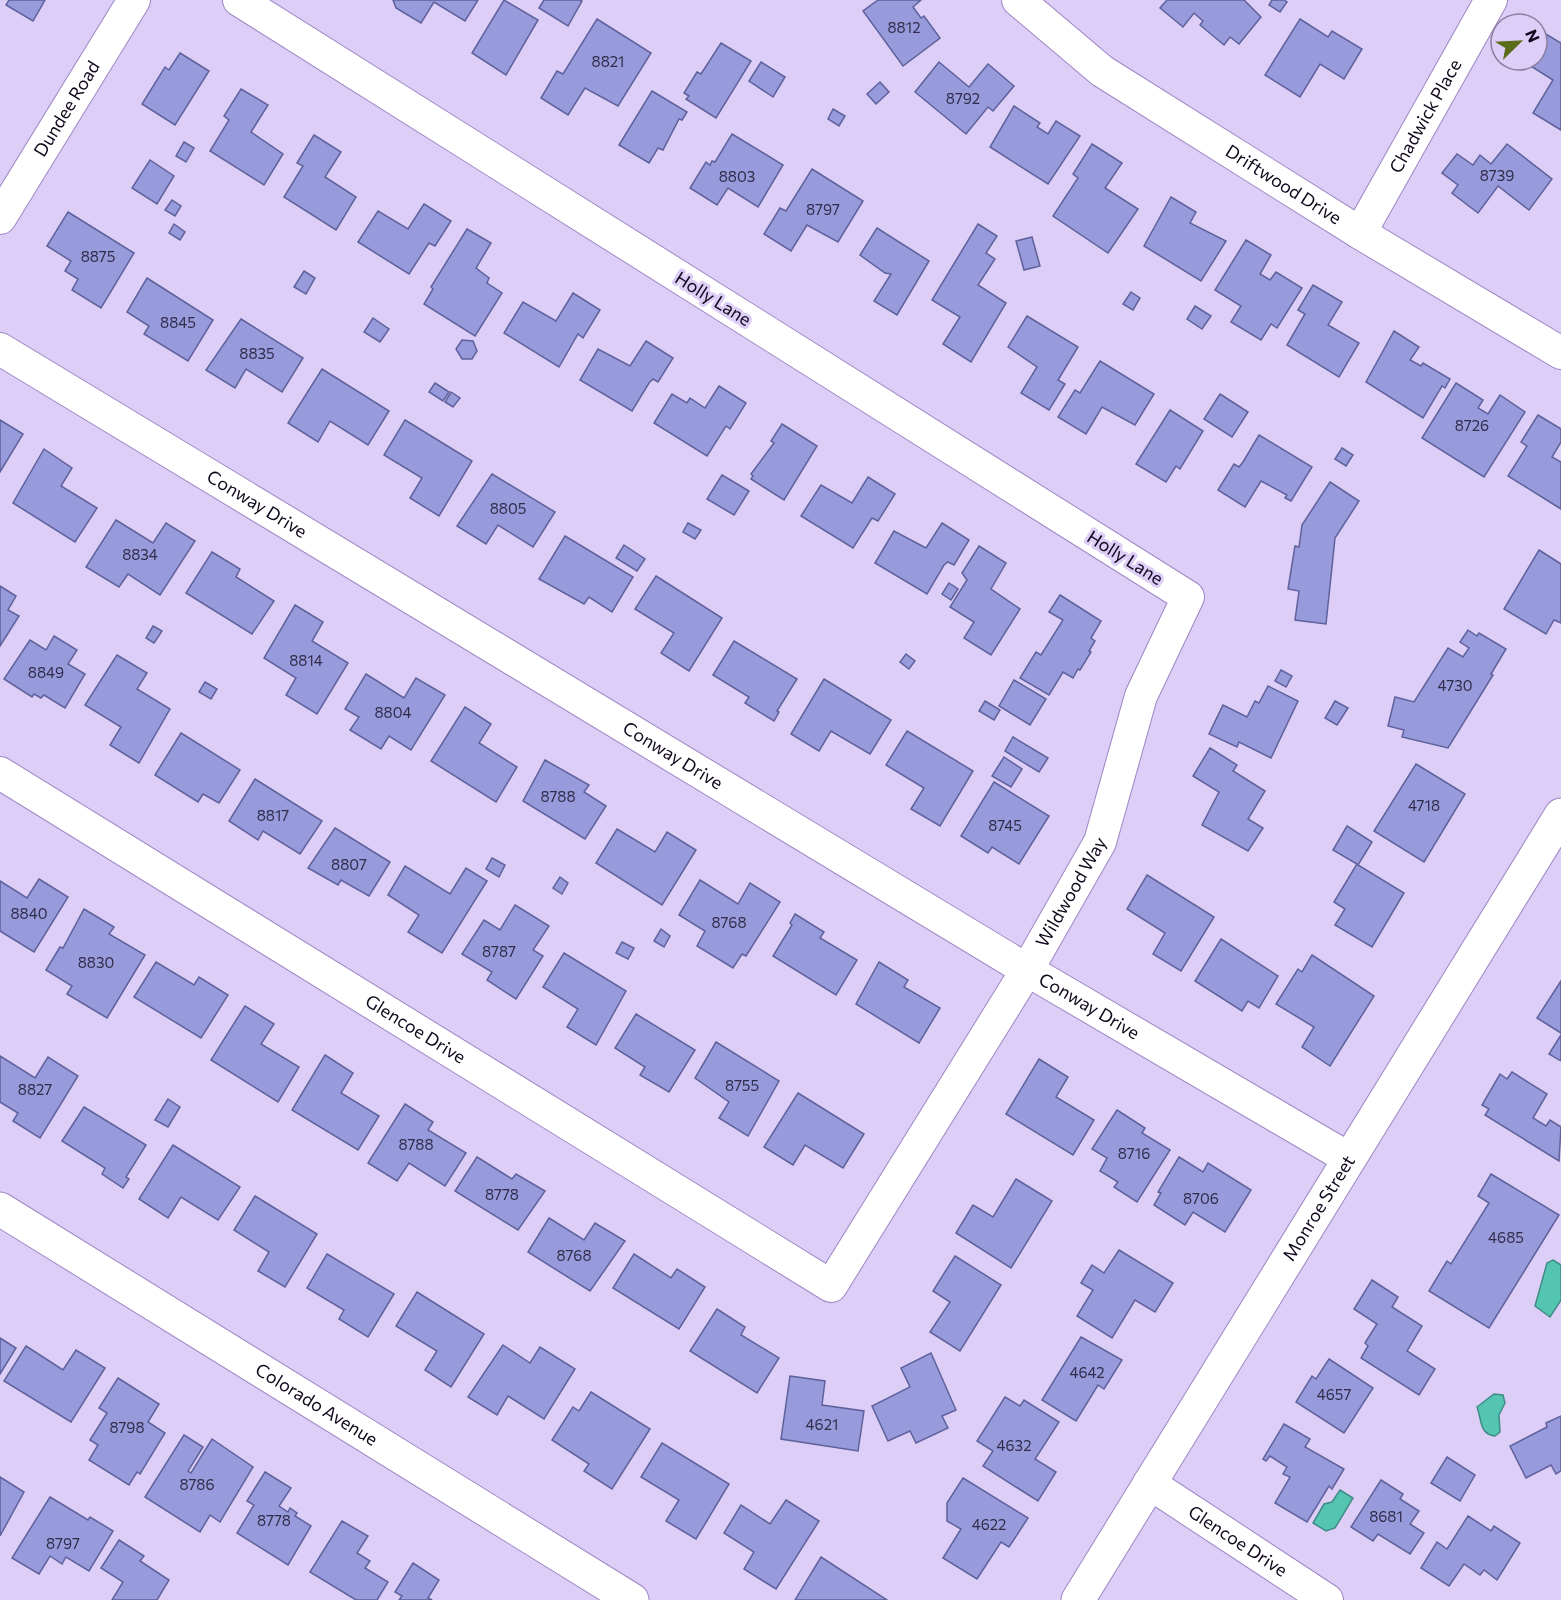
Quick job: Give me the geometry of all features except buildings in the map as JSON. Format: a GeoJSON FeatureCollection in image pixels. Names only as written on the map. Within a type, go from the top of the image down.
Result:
{"type":"FeatureCollection","features":[{"type":"Feature","properties":{"kind":"street","name":"Dundee Road"},"geometry":{"type":"LineString","coordinates":[[0,218],[134,0]]}},
{"type":"Feature","properties":{"kind":"street","name":"Holly Lane"},"geometry":{"type":"LineString","coordinates":[[239,0],[1188,597]]}},
{"type":"Feature","properties":{"kind":"street","name":"Driftwood Drive"},"geometry":{"type":"LineString","coordinates":[[1018,0],[1102,71],[1360,233],[1561,353]]}},
{"type":"Feature","properties":{"kind":"street","name":"Chadwick Place"},"geometry":{"type":"LineString","coordinates":[[1360,233],[1491,0]]}},
{"type":"Feature","properties":{"kind":"street","name":"Conway Drive"},"geometry":{"type":"LineString","coordinates":[[0,349],[1027,970],[1348,1158]]}},
{"type":"Feature","properties":{"kind":"street","name":"Wildwood Way"},"geometry":{"type":"LineString","coordinates":[[831,1286],[1027,970],[1100,842],[1141,696],[1188,597]]}},
{"type":"Feature","properties":{"kind":"street","name":"Glencoe Drive"},"geometry":{"type":"LineString","coordinates":[[0,773],[831,1286]]}},
{"type":"Feature","properties":{"kind":"street","name":"Monroe Street"},"geometry":{"type":"LineString","coordinates":[[1078,1600],[1561,815]]}},
{"type":"Feature","properties":{"kind":"street","name":"Colorado Avenue"},"geometry":{"type":"LineString","coordinates":[[0,1209],[632,1600]]}},
{"type":"Feature","properties":{"kind":"street","name":"Glencoe Drive"},"geometry":{"type":"LineString","coordinates":[[1149,1483],[1327,1600]]}},
{"type":"Feature","properties":{"kind":"shaded area"},"geometry":{"type":"Polygon","coordinates":[[[1553,1260],[1561,1265],[1561,1300],[1550,1317],[1535,1306],[1547,1263],[1553,1260]]]}},
{"type":"Feature","properties":{"kind":"shaded area"},"geometry":{"type":"Polygon","coordinates":[[[1494,1394],[1503,1395],[1505,1403],[1499,1415],[1500,1432],[1495,1436],[1486,1432],[1482,1426],[1477,1407],[1494,1394]]]}},
{"type":"Feature","properties":{"kind":"shaded area"},"geometry":{"type":"Polygon","coordinates":[[[1340,1490],[1353,1498],[1335,1528],[1326,1531],[1313,1523],[1324,1504],[1332,1502],[1340,1490]]]}}]}
